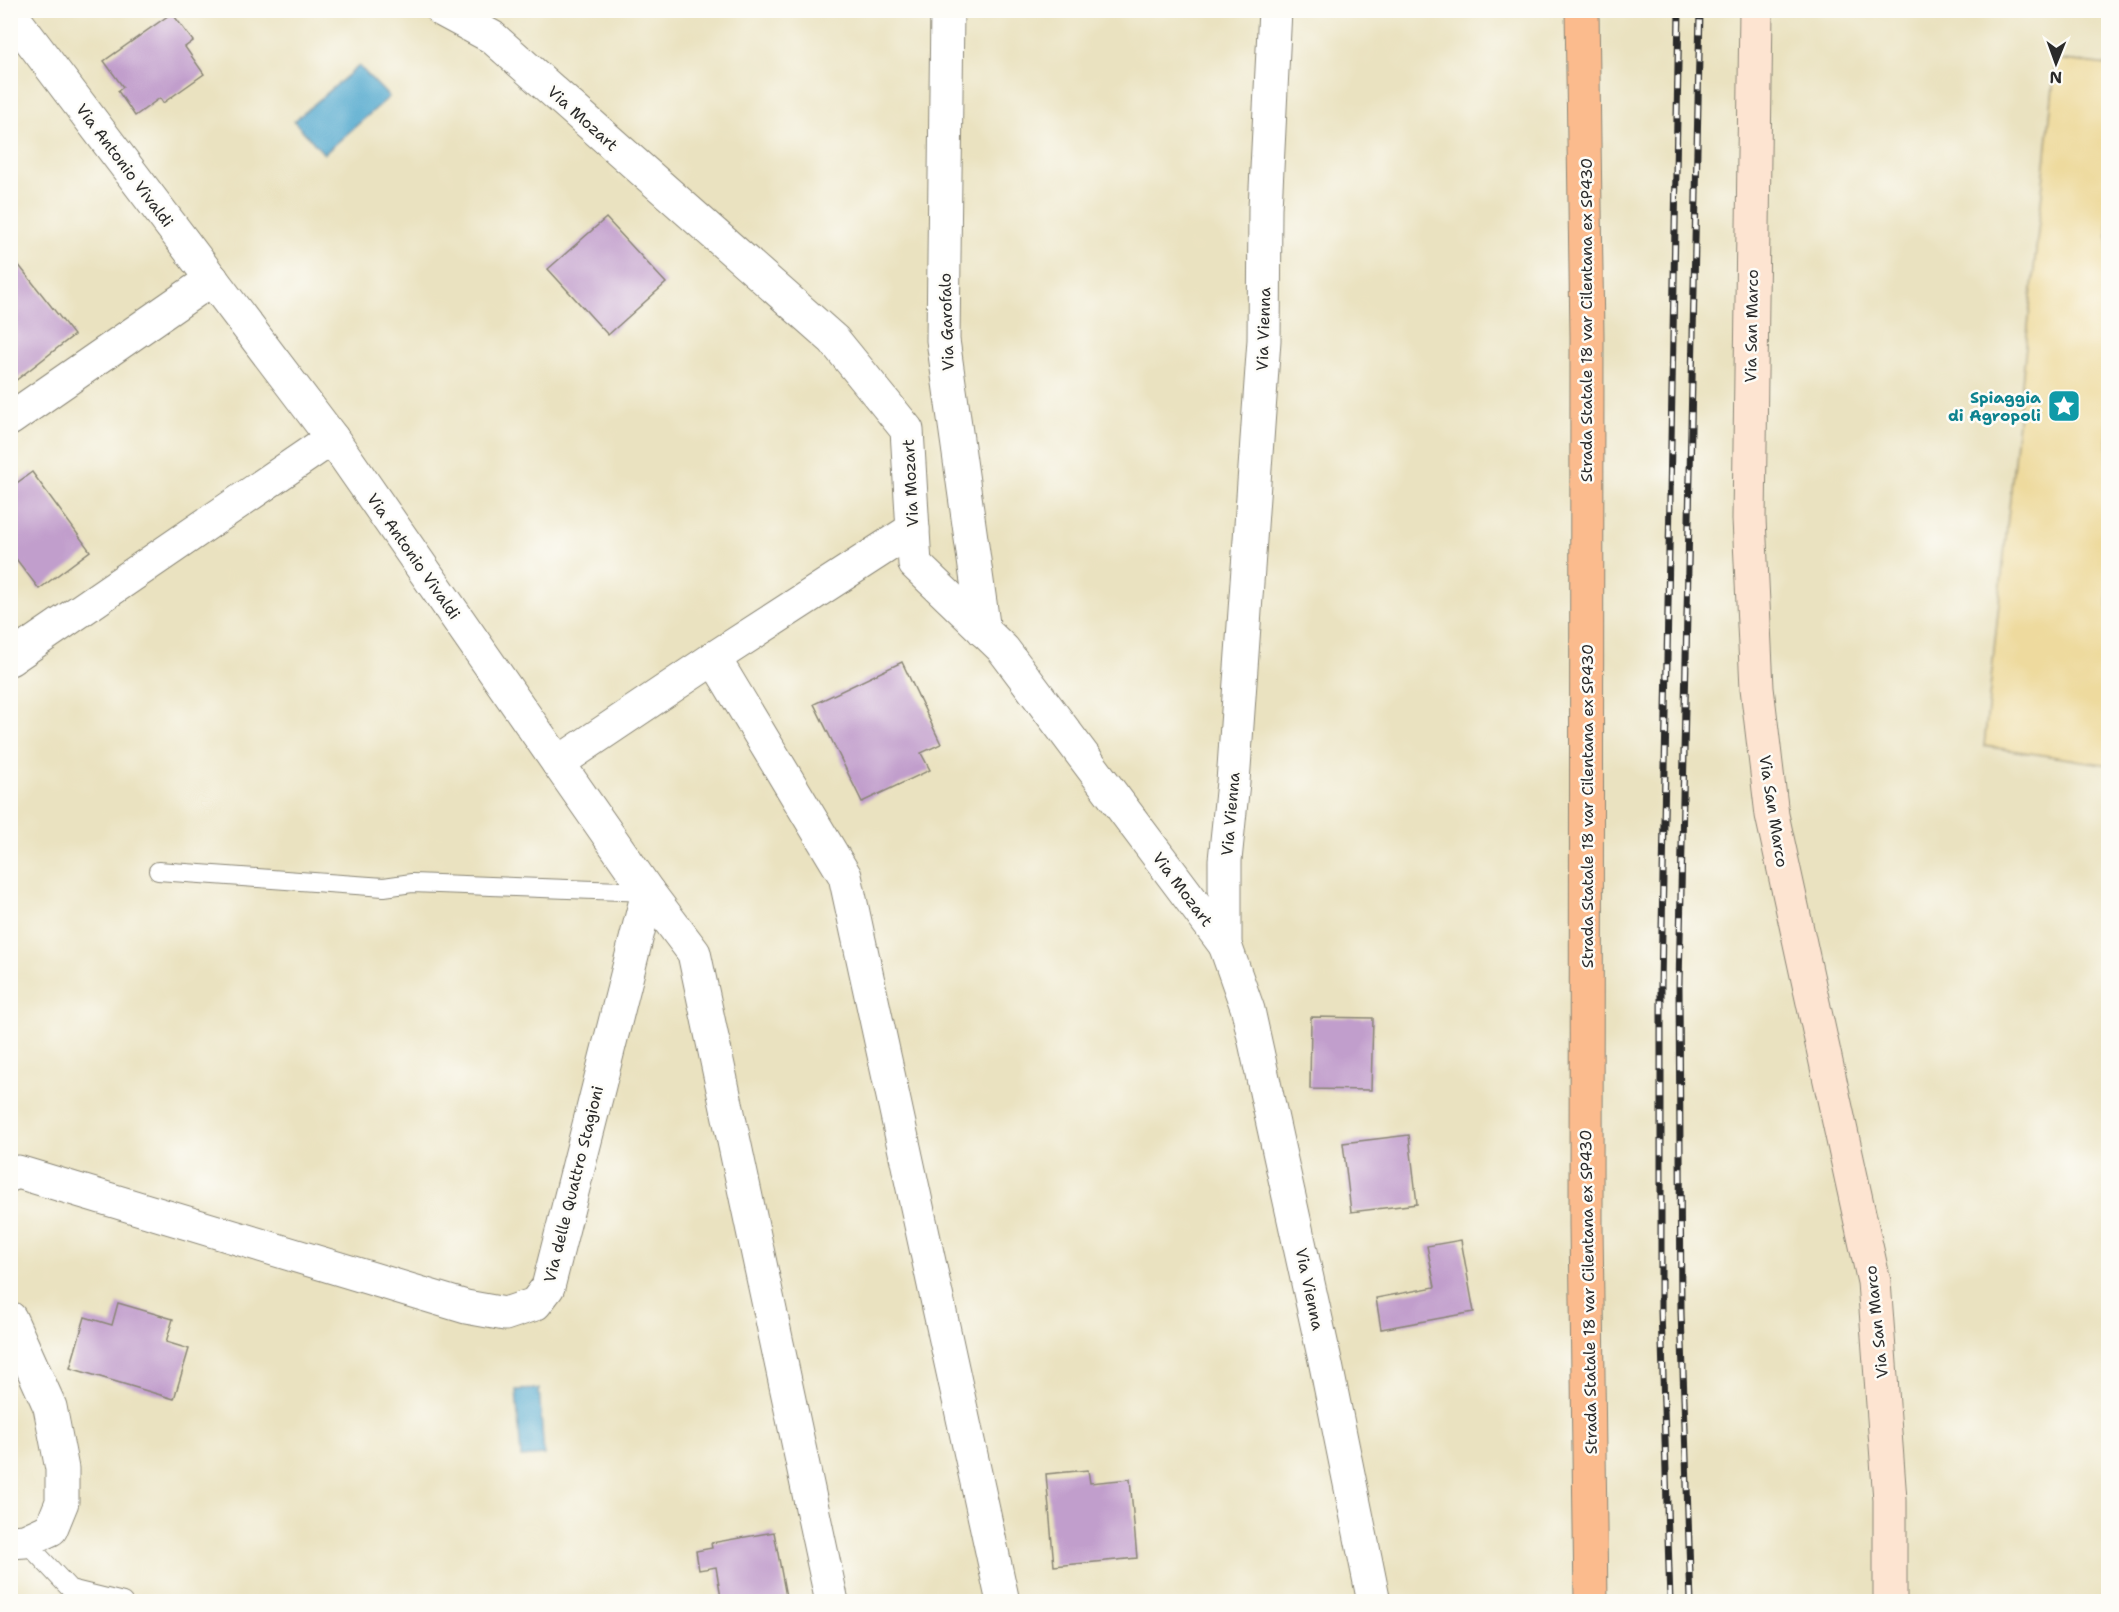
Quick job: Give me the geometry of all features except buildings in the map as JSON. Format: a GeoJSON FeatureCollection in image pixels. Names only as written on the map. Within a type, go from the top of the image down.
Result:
{"type":"FeatureCollection","features":[{"type":"Feature","properties":{"kind":"highway","name":"Strada Statale 18 var Cilentana ex SP430"},"geometry":{"type":"LineString","coordinates":[[1582,10],[1587,336],[1586,1225],[1591,1602]]}},
{"type":"Feature","properties":{"kind":"main road","name":"Via San Marco"},"geometry":{"type":"LineString","coordinates":[[1756,10],[1749,519],[1757,688],[1772,815],[1875,1282],[1890,1500],[1890,1602]]}},
{"type":"Feature","properties":{"kind":"street","name":"Via Mozart"},"geometry":{"type":"LineString","coordinates":[[442,10],[492,37],[834,340],[907,430],[915,564],[1003,649],[1225,945]]}},
{"type":"Feature","properties":{"kind":"street","name":"Via Garofalo"},"geometry":{"type":"LineString","coordinates":[[947,10],[944,340],[984,631]]}},
{"type":"Feature","properties":{"kind":"street","name":"Via Vienna"},"geometry":{"type":"LineString","coordinates":[[1275,10],[1265,208],[1264,340],[1233,782],[1225,860],[1225,945],[1248,1010],[1326,1365],[1374,1602]]}},
{"type":"Feature","properties":{"kind":"street","name":"Via Antonio Vivaldi"},"geometry":{"type":"LineString","coordinates":[[10,13],[332,438],[558,763]]}},
{"type":"Feature","properties":{"kind":"street"},"geometry":{"type":"LineString","coordinates":[[10,419],[212,279]]}},
{"type":"Feature","properties":{"kind":"street"},"geometry":{"type":"LineString","coordinates":[[10,659],[332,438]]}},
{"type":"Feature","properties":{"kind":"street"},"geometry":{"type":"LineString","coordinates":[[832,1602],[694,952],[648,892],[558,763],[714,658],[913,529]]}},
{"type":"Feature","properties":{"kind":"street"},"geometry":{"type":"LineString","coordinates":[[714,658],[845,876],[1003,1602]]}},
{"type":"Feature","properties":{"kind":"street","name":"Via delle Quattro Stagioni"},"geometry":{"type":"LineString","coordinates":[[10,1175],[18,1173],[466,1307],[505,1314],[535,1304],[548,1287],[648,892]]}},
{"type":"Feature","properties":{"kind":"street"},"geometry":{"type":"LineString","coordinates":[[10,1318],[50,1407],[62,1469],[62,1502],[51,1529],[18,1541]]}},
{"type":"Feature","properties":{"kind":"lane"},"geometry":{"type":"LineString","coordinates":[[158,871],[384,887],[412,884],[648,892]]}},
{"type":"Feature","properties":{"kind":"lane"},"geometry":{"type":"LineString","coordinates":[[18,1541],[70,1588],[123,1602]]}},
{"type":"Feature","properties":{"kind":"sand","name":"Spiaggia di Agropoli"},"geometry":{"type":"Polygon","coordinates":[[[2056,59],[2108,65],[2108,765],[1984,746],[2056,59]]]}},
{"type":"Feature","properties":{"kind":"water"},"geometry":{"type":"Polygon","coordinates":[[[359,66],[389,97],[324,154],[294,121],[359,66]]]}},
{"type":"Feature","properties":{"kind":"water"},"geometry":{"type":"Polygon","coordinates":[[[539,1389],[544,1455],[521,1457],[516,1390],[539,1389]]]}},
{"type":"Feature","properties":{"kind":"railway"},"geometry":{"type":"LineString","coordinates":[[1670,1602],[1661,1310],[1661,984],[1679,10]]}},
{"type":"Feature","properties":{"kind":"railway"},"geometry":{"type":"LineString","coordinates":[[1691,1602],[1681,1312],[1679,985],[1700,10]]}},
{"type":"Feature","properties":{"kind":"place","name":"Spiaggia di Agropoli"},"geometry":{"type":"Point","coordinates":[2064,406]}}]}
